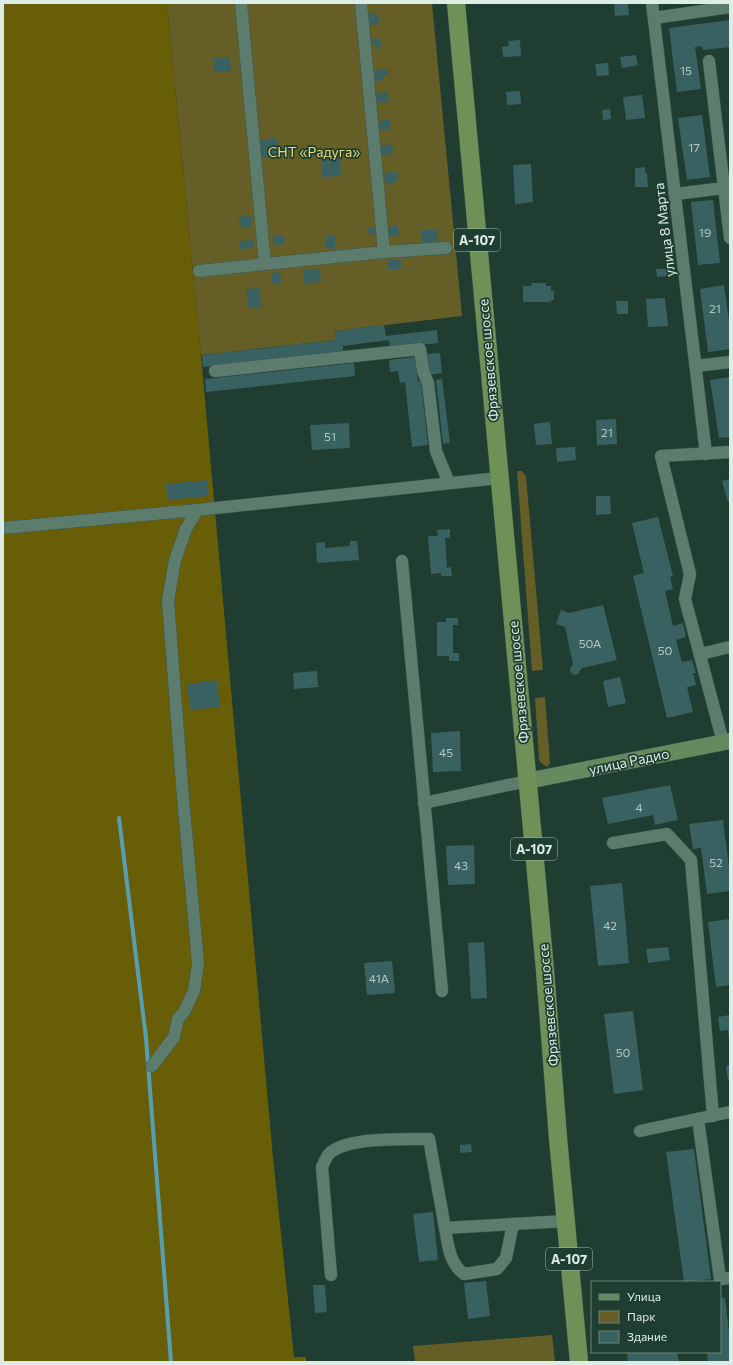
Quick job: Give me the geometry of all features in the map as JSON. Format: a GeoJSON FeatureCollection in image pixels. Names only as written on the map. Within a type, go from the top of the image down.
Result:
{"type":"FeatureCollection","features":[{"type":"Feature","properties":{"kind":"highway","name":"Фрязевское шоссе"},"geometry":{"type":"LineString","coordinates":[[456,3],[545,970],[558,1138],[579,1362]]}},
{"type":"Feature","properties":{"kind":"main road","name":"улица Радио"},"geometry":{"type":"LineString","coordinates":[[527,782],[726,741]]}},
{"type":"Feature","properties":{"kind":"street"},"geometry":{"type":"LineString","coordinates":[[241,3],[265,264]]}},
{"type":"Feature","properties":{"kind":"street"},"geometry":{"type":"LineString","coordinates":[[361,3],[384,252]]}},
{"type":"Feature","properties":{"kind":"street","name":"улица 8 Марта"},"geometry":{"type":"LineString","coordinates":[[652,3],[706,454]]}},
{"type":"Feature","properties":{"kind":"street"},"geometry":{"type":"LineString","coordinates":[[654,18],[730,7]]}},
{"type":"Feature","properties":{"kind":"street"},"geometry":{"type":"LineString","coordinates":[[709,61],[730,238]]}},
{"type":"Feature","properties":{"kind":"street"},"geometry":{"type":"LineString","coordinates":[[675,194],[724,188]]}},
{"type":"Feature","properties":{"kind":"street"},"geometry":{"type":"LineString","coordinates":[[199,271],[384,252],[446,248]]}},
{"type":"Feature","properties":{"kind":"street"},"geometry":{"type":"LineString","coordinates":[[215,371],[420,350],[423,371],[428,383],[436,451],[449,483]]}},
{"type":"Feature","properties":{"kind":"street"},"geometry":{"type":"LineString","coordinates":[[696,366],[730,362]]}},
{"type":"Feature","properties":{"kind":"street"},"geometry":{"type":"LineString","coordinates":[[726,741],[685,599],[690,574],[661,456],[730,452]]}},
{"type":"Feature","properties":{"kind":"street"},"geometry":{"type":"LineString","coordinates":[[3,528],[197,510],[499,478]]}},
{"type":"Feature","properties":{"kind":"street"},"geometry":{"type":"LineString","coordinates":[[152,1066],[174,1037],[178,1019],[184,1012],[194,991],[198,963],[183,798],[168,601],[175,560],[186,529],[197,510]]}},
{"type":"Feature","properties":{"kind":"street"},"geometry":{"type":"LineString","coordinates":[[402,561],[442,991]]}},
{"type":"Feature","properties":{"kind":"street"},"geometry":{"type":"LineString","coordinates":[[700,654],[730,647]]}},
{"type":"Feature","properties":{"kind":"street"},"geometry":{"type":"LineString","coordinates":[[424,804],[527,782]]}},
{"type":"Feature","properties":{"kind":"street"},"geometry":{"type":"LineString","coordinates":[[613,843],[667,834],[691,860],[713,1116]]}},
{"type":"Feature","properties":{"kind":"street"},"geometry":{"type":"LineString","coordinates":[[640,1131],[730,1112]]}},
{"type":"Feature","properties":{"kind":"street"},"geometry":{"type":"LineString","coordinates":[[698,1119],[720,1279],[730,1278]]}},
{"type":"Feature","properties":{"kind":"street"},"geometry":{"type":"LineString","coordinates":[[331,1275],[322,1167],[330,1153],[346,1145],[383,1139],[429,1139],[450,1255],[457,1269],[464,1274],[497,1270],[506,1258],[513,1224]]}},
{"type":"Feature","properties":{"kind":"street"},"geometry":{"type":"LineString","coordinates":[[445,1228],[566,1221]]}},
{"type":"Feature","properties":{"kind":"green space","name":"СНТ «Радуга»"},"geometry":{"type":"Polygon","coordinates":[[[167,3],[432,3],[462,316],[335,331],[336,340],[201,355],[167,3]]]}},
{"type":"Feature","properties":{"kind":"green space"},"geometry":{"type":"Polygon","coordinates":[[[517,471],[522,471],[526,476],[543,670],[532,671],[517,471]]]}},
{"type":"Feature","properties":{"kind":"green space"},"geometry":{"type":"Polygon","coordinates":[[[545,697],[550,763],[547,767],[541,763],[539,759],[535,698],[545,697]]]}},
{"type":"Feature","properties":{"kind":"green space"},"geometry":{"type":"Polygon","coordinates":[[[552,1335],[555,1362],[415,1362],[413,1346],[552,1335]]]}},
{"type":"Feature","properties":{"kind":"shaded area"},"geometry":{"type":"Polygon","coordinates":[[[3,3],[167,3],[201,355],[273,1158],[294,1357],[306,1357],[306,1362],[3,1362],[3,3]]]}},
{"type":"Feature","properties":{"kind":"building"},"geometry":{"type":"Polygon","coordinates":[[[614,3],[628,3],[629,15],[615,16],[614,3]]]}},
{"type":"Feature","properties":{"kind":"building"},"geometry":{"type":"Polygon","coordinates":[[[378,13],[379,24],[369,25],[368,14],[378,13]]]}},
{"type":"Feature","properties":{"kind":"building"},"geometry":{"type":"Polygon","coordinates":[[[730,20],[730,47],[703,50],[702,46],[695,47],[701,89],[677,92],[669,28],[730,20]]]}},
{"type":"Feature","properties":{"kind":"building"},"geometry":{"type":"Polygon","coordinates":[[[380,38],[381,48],[376,49],[375,44],[371,44],[370,39],[380,38]]]}},
{"type":"Feature","properties":{"kind":"building"},"geometry":{"type":"Polygon","coordinates":[[[520,40],[521,56],[503,57],[502,47],[509,46],[508,41],[520,40]]]}},
{"type":"Feature","properties":{"kind":"building"},"geometry":{"type":"Polygon","coordinates":[[[636,55],[638,65],[622,68],[620,57],[636,55]]]}},
{"type":"Feature","properties":{"kind":"building"},"geometry":{"type":"Polygon","coordinates":[[[230,57],[231,71],[214,71],[213,58],[230,57]]]}},
{"type":"Feature","properties":{"kind":"building"},"geometry":{"type":"Polygon","coordinates":[[[608,63],[609,75],[597,76],[595,64],[608,63]]]}},
{"type":"Feature","properties":{"kind":"building"},"geometry":{"type":"Polygon","coordinates":[[[388,69],[388,75],[384,75],[384,80],[375,81],[374,70],[388,69]]]}},
{"type":"Feature","properties":{"kind":"building"},"geometry":{"type":"Polygon","coordinates":[[[520,91],[521,104],[507,105],[506,92],[520,91]]]}},
{"type":"Feature","properties":{"kind":"building"},"geometry":{"type":"Polygon","coordinates":[[[388,92],[389,102],[377,103],[376,93],[388,92]]]}},
{"type":"Feature","properties":{"kind":"building"},"geometry":{"type":"Polygon","coordinates":[[[642,95],[645,118],[626,120],[623,97],[642,95]]]}},
{"type":"Feature","properties":{"kind":"building"},"geometry":{"type":"Polygon","coordinates":[[[610,109],[611,119],[603,120],[602,110],[610,109]]]}},
{"type":"Feature","properties":{"kind":"building"},"geometry":{"type":"Polygon","coordinates":[[[702,115],[710,177],[687,180],[678,118],[702,115]]]}},
{"type":"Feature","properties":{"kind":"building"},"geometry":{"type":"Polygon","coordinates":[[[390,119],[391,129],[380,130],[379,121],[390,119]]]}},
{"type":"Feature","properties":{"kind":"building"},"geometry":{"type":"Polygon","coordinates":[[[277,138],[278,157],[257,158],[256,140],[277,138]]]}},
{"type":"Feature","properties":{"kind":"building"},"geometry":{"type":"Polygon","coordinates":[[[392,144],[393,154],[381,155],[380,146],[392,144]]]}},
{"type":"Feature","properties":{"kind":"building"},"geometry":{"type":"Polygon","coordinates":[[[340,151],[341,176],[322,177],[321,152],[340,151]]]}},
{"type":"Feature","properties":{"kind":"building"},"geometry":{"type":"Polygon","coordinates":[[[531,164],[533,202],[515,204],[513,165],[531,164]]]}},
{"type":"Feature","properties":{"kind":"building"},"geometry":{"type":"Polygon","coordinates":[[[645,167],[648,187],[635,187],[635,168],[645,167]]]}},
{"type":"Feature","properties":{"kind":"building"},"geometry":{"type":"Polygon","coordinates":[[[397,172],[398,181],[385,184],[384,173],[397,172]]]}},
{"type":"Feature","properties":{"kind":"building"},"geometry":{"type":"Polygon","coordinates":[[[713,200],[720,263],[698,265],[691,202],[713,200]]]}},
{"type":"Feature","properties":{"kind":"building"},"geometry":{"type":"Polygon","coordinates":[[[251,215],[252,226],[241,228],[239,217],[251,215]]]}},
{"type":"Feature","properties":{"kind":"building"},"geometry":{"type":"Polygon","coordinates":[[[398,225],[399,235],[389,237],[387,227],[398,225]]]}},
{"type":"Feature","properties":{"kind":"building"},"geometry":{"type":"Polygon","coordinates":[[[367,227],[376,227],[377,233],[367,234],[367,227]]]}},
{"type":"Feature","properties":{"kind":"building"},"geometry":{"type":"Polygon","coordinates":[[[421,230],[438,230],[438,244],[421,244],[421,230]]]}},
{"type":"Feature","properties":{"kind":"building"},"geometry":{"type":"Polygon","coordinates":[[[273,235],[284,235],[285,244],[274,245],[273,235]]]}},
{"type":"Feature","properties":{"kind":"building"},"geometry":{"type":"Polygon","coordinates":[[[335,235],[334,249],[328,249],[328,247],[326,247],[326,236],[335,235]]]}},
{"type":"Feature","properties":{"kind":"building"},"geometry":{"type":"Polygon","coordinates":[[[253,240],[253,248],[239,249],[239,241],[253,240]]]}},
{"type":"Feature","properties":{"kind":"building"},"geometry":{"type":"Polygon","coordinates":[[[388,259],[401,260],[401,269],[388,269],[388,259]]]}},
{"type":"Feature","properties":{"kind":"building"},"geometry":{"type":"Polygon","coordinates":[[[320,269],[321,282],[304,283],[303,270],[320,269]]]}},
{"type":"Feature","properties":{"kind":"building"},"geometry":{"type":"Polygon","coordinates":[[[656,269],[668,269],[668,276],[657,277],[656,269]]]}},
{"type":"Feature","properties":{"kind":"building"},"geometry":{"type":"Polygon","coordinates":[[[280,272],[281,283],[272,283],[271,273],[280,272]]]}},
{"type":"Feature","properties":{"kind":"building"},"geometry":{"type":"Polygon","coordinates":[[[531,283],[546,283],[546,286],[551,286],[551,291],[554,291],[554,300],[551,300],[551,302],[523,302],[523,286],[532,286],[531,283]]]}},
{"type":"Feature","properties":{"kind":"building"},"geometry":{"type":"Polygon","coordinates":[[[724,285],[730,327],[730,349],[708,352],[700,289],[724,285]]]}},
{"type":"Feature","properties":{"kind":"building"},"geometry":{"type":"Polygon","coordinates":[[[260,288],[261,307],[248,308],[246,289],[260,288]]]}},
{"type":"Feature","properties":{"kind":"building"},"geometry":{"type":"Polygon","coordinates":[[[665,298],[668,326],[648,327],[646,299],[665,298]]]}},
{"type":"Feature","properties":{"kind":"building"},"geometry":{"type":"Polygon","coordinates":[[[616,301],[628,301],[628,314],[617,314],[616,301]]]}},
{"type":"Feature","properties":{"kind":"building"},"geometry":{"type":"Polygon","coordinates":[[[384,325],[386,336],[437,330],[438,343],[390,348],[389,340],[343,346],[343,351],[203,367],[202,355],[336,340],[335,331],[384,325]]]}},
{"type":"Feature","properties":{"kind":"building"},"geometry":{"type":"Polygon","coordinates":[[[440,353],[442,373],[428,375],[426,354],[440,353]]]}},
{"type":"Feature","properties":{"kind":"building"},"geometry":{"type":"Polygon","coordinates":[[[415,357],[418,381],[421,381],[428,445],[412,447],[405,382],[400,383],[398,371],[390,372],[389,360],[415,357]]]}},
{"type":"Feature","properties":{"kind":"building"},"geometry":{"type":"Polygon","coordinates":[[[354,363],[355,376],[206,392],[205,379],[354,363]]]}},
{"type":"Feature","properties":{"kind":"building"},"geometry":{"type":"Polygon","coordinates":[[[730,377],[730,437],[719,438],[710,380],[730,377]]]}},
{"type":"Feature","properties":{"kind":"building"},"geometry":{"type":"Polygon","coordinates":[[[442,379],[450,443],[443,444],[436,380],[442,379]]]}},
{"type":"Feature","properties":{"kind":"building"},"geometry":{"type":"Polygon","coordinates":[[[616,419],[617,444],[597,445],[596,420],[616,419]]]}},
{"type":"Feature","properties":{"kind":"building"},"geometry":{"type":"Polygon","coordinates":[[[550,422],[552,444],[536,445],[534,424],[550,422]]]}},
{"type":"Feature","properties":{"kind":"building"},"geometry":{"type":"Polygon","coordinates":[[[349,423],[350,448],[312,450],[310,425],[349,423]]]}},
{"type":"Feature","properties":{"kind":"building"},"geometry":{"type":"Polygon","coordinates":[[[575,447],[576,460],[557,462],[556,448],[575,447]]]}},
{"type":"Feature","properties":{"kind":"building"},"geometry":{"type":"Polygon","coordinates":[[[730,479],[730,501],[728,502],[722,481],[730,479]]]}},
{"type":"Feature","properties":{"kind":"building"},"geometry":{"type":"Polygon","coordinates":[[[207,480],[209,496],[167,500],[166,484],[207,480]]]}},
{"type":"Feature","properties":{"kind":"building"},"geometry":{"type":"Polygon","coordinates":[[[596,496],[610,496],[611,514],[596,515],[596,496]]]}},
{"type":"Feature","properties":{"kind":"building"},"geometry":{"type":"Polygon","coordinates":[[[658,517],[673,576],[670,577],[673,589],[665,591],[673,626],[683,623],[686,637],[676,640],[682,662],[692,660],[696,673],[693,673],[696,685],[687,687],[693,712],[667,718],[633,576],[644,573],[632,523],[658,517]]]}},
{"type":"Feature","properties":{"kind":"building"},"geometry":{"type":"Polygon","coordinates":[[[450,529],[450,538],[445,538],[447,568],[451,567],[452,576],[441,576],[441,573],[431,574],[428,536],[438,536],[437,530],[450,529]]]}},
{"type":"Feature","properties":{"kind":"building"},"geometry":{"type":"Polygon","coordinates":[[[350,541],[357,541],[359,560],[317,563],[316,543],[325,542],[325,548],[350,546],[350,541]]]}},
{"type":"Feature","properties":{"kind":"building"},"geometry":{"type":"Polygon","coordinates":[[[603,605],[617,660],[582,668],[578,674],[574,675],[571,673],[570,669],[573,664],[565,627],[556,624],[561,610],[569,613],[603,605]]]}},
{"type":"Feature","properties":{"kind":"building"},"geometry":{"type":"Polygon","coordinates":[[[446,618],[458,618],[458,625],[453,625],[453,653],[459,653],[459,661],[449,661],[449,656],[437,656],[437,622],[446,622],[446,618]]]}},
{"type":"Feature","properties":{"kind":"building"},"geometry":{"type":"Polygon","coordinates":[[[317,671],[318,687],[294,689],[293,673],[317,671]]]}},
{"type":"Feature","properties":{"kind":"building"},"geometry":{"type":"Polygon","coordinates":[[[620,677],[626,703],[608,707],[603,681],[620,677]]]}},
{"type":"Feature","properties":{"kind":"building"},"geometry":{"type":"Polygon","coordinates":[[[217,680],[220,707],[190,710],[187,684],[217,680]]]}},
{"type":"Feature","properties":{"kind":"building"},"geometry":{"type":"Polygon","coordinates":[[[460,731],[461,771],[433,772],[431,733],[460,731]]]}},
{"type":"Feature","properties":{"kind":"building"},"geometry":{"type":"Polygon","coordinates":[[[670,785],[678,820],[655,825],[653,815],[608,824],[602,798],[670,785]]]}},
{"type":"Feature","properties":{"kind":"building"},"geometry":{"type":"Polygon","coordinates":[[[723,820],[730,875],[730,891],[707,894],[701,848],[693,849],[689,824],[723,820]]]}},
{"type":"Feature","properties":{"kind":"building"},"geometry":{"type":"Polygon","coordinates":[[[474,845],[475,884],[448,885],[446,846],[474,845]]]}},
{"type":"Feature","properties":{"kind":"building"},"geometry":{"type":"Polygon","coordinates":[[[622,883],[629,963],[598,966],[590,886],[622,883]]]}},
{"type":"Feature","properties":{"kind":"building"},"geometry":{"type":"Polygon","coordinates":[[[730,919],[730,985],[716,987],[708,922],[730,919]]]}},
{"type":"Feature","properties":{"kind":"building"},"geometry":{"type":"Polygon","coordinates":[[[484,942],[487,998],[471,999],[468,943],[484,942]]]}},
{"type":"Feature","properties":{"kind":"building"},"geometry":{"type":"Polygon","coordinates":[[[668,947],[670,960],[648,963],[646,949],[668,947]]]}},
{"type":"Feature","properties":{"kind":"building"},"geometry":{"type":"Polygon","coordinates":[[[392,961],[395,993],[367,995],[364,963],[392,961]]]}},
{"type":"Feature","properties":{"kind":"building"},"geometry":{"type":"Polygon","coordinates":[[[633,1011],[643,1090],[614,1094],[604,1014],[633,1011]]]}},
{"type":"Feature","properties":{"kind":"building"},"geometry":{"type":"Polygon","coordinates":[[[730,1015],[729,1040],[728,1030],[720,1031],[718,1017],[730,1015]]]}},
{"type":"Feature","properties":{"kind":"building"},"geometry":{"type":"Polygon","coordinates":[[[730,1065],[730,1079],[728,1080],[726,1066],[730,1065]]]}},
{"type":"Feature","properties":{"kind":"building"},"geometry":{"type":"Polygon","coordinates":[[[471,1144],[472,1152],[460,1153],[460,1145],[471,1144]]]}},
{"type":"Feature","properties":{"kind":"building"},"geometry":{"type":"Polygon","coordinates":[[[694,1149],[711,1279],[684,1281],[666,1152],[694,1149]]]}},
{"type":"Feature","properties":{"kind":"building"},"geometry":{"type":"Polygon","coordinates":[[[433,1212],[438,1260],[419,1262],[413,1214],[433,1212]]]}},
{"type":"Feature","properties":{"kind":"building"},"geometry":{"type":"Polygon","coordinates":[[[486,1281],[490,1316],[468,1319],[464,1283],[486,1281]]]}},
{"type":"Feature","properties":{"kind":"building"},"geometry":{"type":"Polygon","coordinates":[[[313,1285],[325,1285],[327,1312],[315,1313],[313,1285]]]}},
{"type":"Feature","properties":{"kind":"building"},"geometry":{"type":"Polygon","coordinates":[[[721,1298],[725,1298],[730,1341],[730,1362],[708,1362],[707,1353],[721,1353],[721,1298]]]}},
{"type":"Feature","properties":{"kind":"building"},"geometry":{"type":"Polygon","coordinates":[[[627,1353],[677,1353],[679,1362],[628,1362],[627,1353]]]}},
{"type":"Feature","properties":{"kind":"waterway"},"geometry":{"type":"LineString","coordinates":[[119,818],[146,1038],[171,1362]]}}]}
